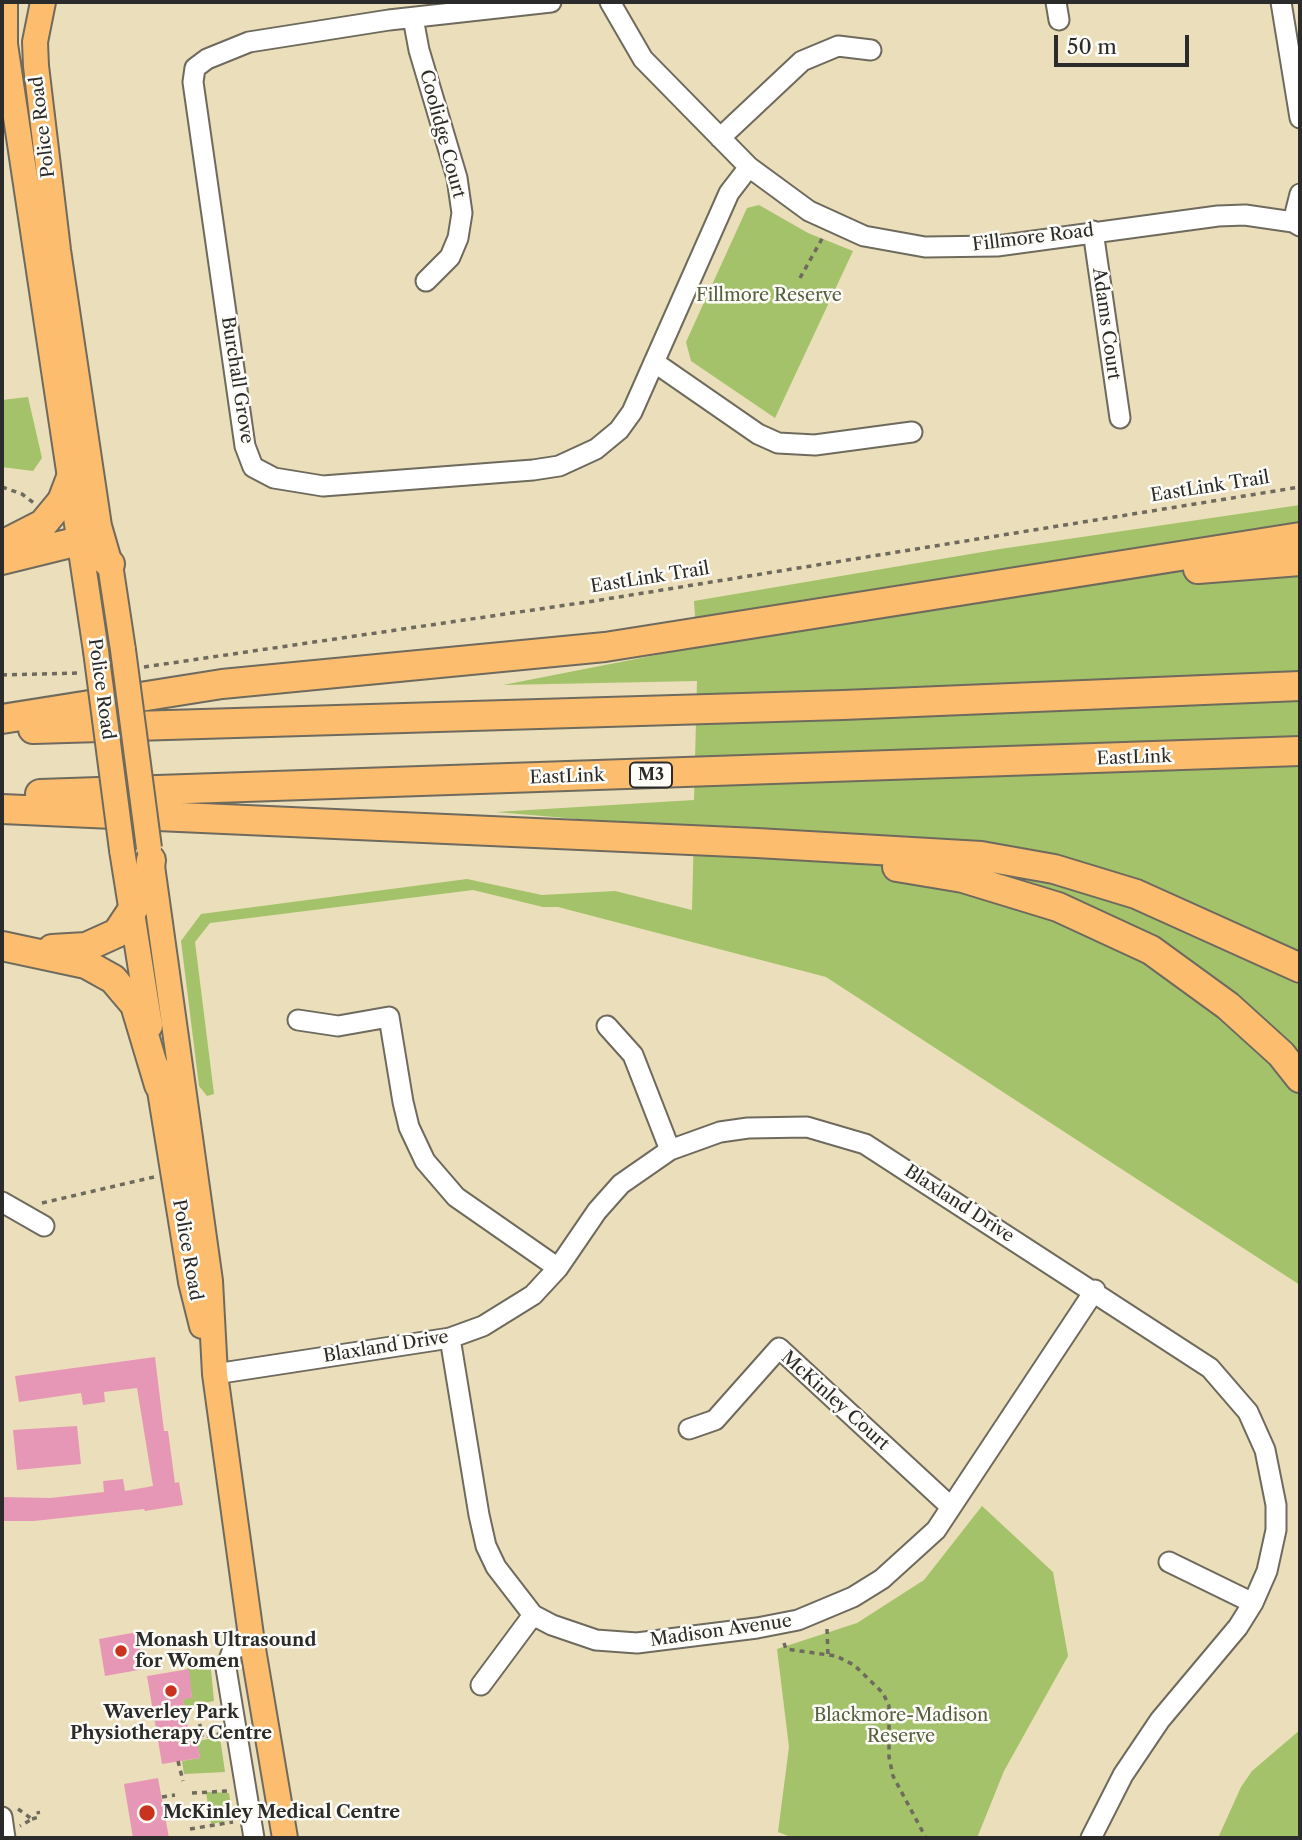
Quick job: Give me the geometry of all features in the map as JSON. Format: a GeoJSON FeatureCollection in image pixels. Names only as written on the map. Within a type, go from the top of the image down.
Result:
{"type":"FeatureCollection","features":[{"type":"Feature","properties":{"kind":"highway"},"geometry":{"type":"LineString","coordinates":[[2,545],[43,524],[62,501],[70,480]]}},
{"type":"Feature","properties":{"kind":"highway"},"geometry":{"type":"LineString","coordinates":[[2,719],[222,684],[605,647],[1300,537]]}},
{"type":"Feature","properties":{"kind":"highway"},"geometry":{"type":"LineString","coordinates":[[2,560],[71,543],[95,551],[110,564]]}},
{"type":"Feature","properties":{"kind":"highway"},"geometry":{"type":"LineString","coordinates":[[913,598],[1300,561]]}},
{"type":"Feature","properties":{"kind":"highway"},"geometry":{"type":"LineString","coordinates":[[2,730],[788,707],[1300,686]]}},
{"type":"Feature","properties":{"kind":"highway","name":"EastLink"},"geometry":{"type":"LineString","coordinates":[[2,796],[1300,751]]}},
{"type":"Feature","properties":{"kind":"highway"},"geometry":{"type":"LineString","coordinates":[[2,809],[757,843],[981,856],[1054,869],[1136,894],[1300,968]]}},
{"type":"Feature","properties":{"kind":"highway"},"geometry":{"type":"LineString","coordinates":[[757,843],[963,878],[1059,907],[1151,950],[1228,1006],[1281,1054],[1300,1079]]}},
{"type":"Feature","properties":{"kind":"highway"},"geometry":{"type":"LineString","coordinates":[[33,951],[86,947],[117,933],[133,913],[147,888],[150,854]]}},
{"type":"Feature","properties":{"kind":"highway"},"geometry":{"type":"LineString","coordinates":[[2,946],[86,964],[113,979],[135,1005],[159,1085]]}},
{"type":"Feature","properties":{"kind":"main road","name":"Police Road"},"geometry":{"type":"LineString","coordinates":[[5,2],[5,44],[96,651],[122,850],[191,1282],[215,1374]]}},
{"type":"Feature","properties":{"kind":"main road","name":"Police Road"},"geometry":{"type":"LineString","coordinates":[[43,2],[36,33],[36,66],[54,222],[99,526],[110,564],[129,659],[150,854],[209,1268],[215,1374],[252,1643],[285,1838]]}},
{"type":"Feature","properties":{"kind":"street","name":"Burchall Grove"},"geometry":{"type":"LineString","coordinates":[[551,2],[413,18],[248,42],[207,59],[195,68],[193,82],[245,446],[253,467],[274,478],[323,486],[559,466],[596,449],[618,430],[632,412],[729,193],[749,167]]}},
{"type":"Feature","properties":{"kind":"street","name":"Fillmore Road"},"geometry":{"type":"LineString","coordinates":[[610,2],[643,59],[749,167],[809,211],[864,236],[925,247],[996,246],[1218,216],[1245,215],[1297,224]]}},
{"type":"Feature","properties":{"kind":"street"},"geometry":{"type":"LineString","coordinates":[[1281,2],[1300,118]]}},
{"type":"Feature","properties":{"kind":"street","name":"Coolidge Court"},"geometry":{"type":"LineString","coordinates":[[413,18],[419,50],[457,178],[462,213],[458,238],[450,257],[426,281]]}},
{"type":"Feature","properties":{"kind":"street"},"geometry":{"type":"LineString","coordinates":[[720,138],[802,61],[838,46],[871,50]]}},
{"type":"Feature","properties":{"kind":"street"},"geometry":{"type":"LineString","coordinates":[[1297,224],[1300,194]]}},
{"type":"Feature","properties":{"kind":"street","name":"Adams Court"},"geometry":{"type":"LineString","coordinates":[[1093,231],[1120,418]]}},
{"type":"Feature","properties":{"kind":"street"},"geometry":{"type":"LineString","coordinates":[[654,362],[758,434],[778,443],[815,445],[912,432]]}},
{"type":"Feature","properties":{"kind":"street"},"geometry":{"type":"LineString","coordinates":[[298,1020],[338,1026],[389,1017],[406,1114],[425,1161],[456,1197],[558,1268]]}},
{"type":"Feature","properties":{"kind":"street"},"geometry":{"type":"LineString","coordinates":[[607,1027],[633,1055],[670,1150]]}},
{"type":"Feature","properties":{"kind":"street","name":"Blaxland Drive"},"geometry":{"type":"LineString","coordinates":[[215,1374],[450,1338],[508,1313],[533,1295],[558,1268],[597,1211],[621,1184],[670,1150],[720,1132],[789,1125],[807,1126],[865,1144],[1095,1290],[1210,1367],[1248,1412],[1265,1450],[1276,1505],[1273,1550],[1253,1603],[1238,1627],[1160,1720],[1123,1775],[1091,1838]]}},
{"type":"Feature","properties":{"kind":"street"},"geometry":{"type":"LineString","coordinates":[[6,1210],[44,1226]]}},
{"type":"Feature","properties":{"kind":"street","name":"Madison Avenue"},"geometry":{"type":"LineString","coordinates":[[450,1338],[486,1546],[513,1592],[533,1615],[580,1636],[610,1642],[637,1643],[757,1628],[798,1620],[853,1597],[882,1578],[936,1530],[1095,1290]]}},
{"type":"Feature","properties":{"kind":"street","name":"McKinley Court"},"geometry":{"type":"LineString","coordinates":[[689,1430],[715,1420],[779,1348],[951,1507]]}},
{"type":"Feature","properties":{"kind":"street"},"geometry":{"type":"LineString","coordinates":[[1169,1562],[1253,1603]]}},
{"type":"Feature","properties":{"kind":"street"},"geometry":{"type":"LineString","coordinates":[[481,1685],[533,1615]]}},
{"type":"Feature","properties":{"kind":"street"},"geometry":{"type":"LineString","coordinates":[[252,1643],[233,1648],[226,1668],[237,1785],[254,1838]]}},
{"type":"Feature","properties":{"kind":"street"},"geometry":{"type":"LineString","coordinates":[[237,1785],[278,1793]]}},
{"type":"Feature","properties":{"kind":"path"},"geometry":{"type":"LineString","coordinates":[[800,278],[823,237]]}},
{"type":"Feature","properties":{"kind":"path"},"geometry":{"type":"LineString","coordinates":[[2,487],[22,494],[43,510]]}},
{"type":"Feature","properties":{"kind":"path","name":"EastLink Trail"},"geometry":{"type":"LineString","coordinates":[[129,659],[608,598],[1300,487]]}},
{"type":"Feature","properties":{"kind":"path"},"geometry":{"type":"LineString","coordinates":[[2,675],[80,673]]}},
{"type":"Feature","properties":{"kind":"path"},"geometry":{"type":"LineString","coordinates":[[6,1210],[173,1173]]}},
{"type":"Feature","properties":{"kind":"path"},"geometry":{"type":"LineString","coordinates":[[827,1629],[828,1655]]}},
{"type":"Feature","properties":{"kind":"path"},"geometry":{"type":"LineString","coordinates":[[784,1643],[786,1649],[828,1655],[854,1665],[883,1693],[889,1706],[889,1757],[893,1776],[926,1838]]}},
{"type":"Feature","properties":{"kind":"path"},"geometry":{"type":"LineString","coordinates":[[198,1714],[200,1737],[221,1734]]}},
{"type":"Feature","properties":{"kind":"path"},"geometry":{"type":"LineString","coordinates":[[178,1761],[183,1781]]}},
{"type":"Feature","properties":{"kind":"path"},"geometry":{"type":"LineString","coordinates":[[192,1793],[237,1785]]}},
{"type":"Feature","properties":{"kind":"path"},"geometry":{"type":"LineString","coordinates":[[162,1797],[175,1795]]}},
{"type":"Feature","properties":{"kind":"path"},"geometry":{"type":"LineString","coordinates":[[10,1822],[39,1817],[38,1811]]}},
{"type":"Feature","properties":{"kind":"path"},"geometry":{"type":"LineString","coordinates":[[10,1822],[32,1819]]}},
{"type":"Feature","properties":{"kind":"path"},"geometry":{"type":"LineString","coordinates":[[190,1829],[235,1822]]}},
{"type":"Feature","properties":{"kind":"green space","name":"Fillmore Reserve"},"geometry":{"type":"Polygon","coordinates":[[[759,205],[808,233],[853,251],[775,418],[691,361],[686,342],[747,208],[759,205]]]}},
{"type":"Feature","properties":{"kind":"green space"},"geometry":{"type":"Polygon","coordinates":[[[28,397],[42,458],[33,471],[2,467],[2,400],[28,397]]]}},
{"type":"Feature","properties":{"kind":"green space"},"geometry":{"type":"Polygon","coordinates":[[[1300,505],[1300,1285],[826,977],[558,907],[543,907],[473,890],[210,923],[195,942],[214,1094],[207,1096],[199,1086],[181,941],[201,914],[467,879],[542,895],[615,891],[692,910],[694,829],[496,812],[694,800],[697,681],[503,685],[697,647],[694,601],[1000,549],[1300,505]]]}},
{"type":"Feature","properties":{"kind":"green space","name":"Blackmore-Madison Reserve"},"geometry":{"type":"Polygon","coordinates":[[[982,1506],[1053,1572],[1068,1656],[1004,1771],[977,1838],[793,1838],[778,1832],[789,1747],[777,1649],[857,1623],[924,1580],[982,1506]]]}},
{"type":"Feature","properties":{"kind":"green space"},"geometry":{"type":"Polygon","coordinates":[[[185,1654],[210,1659],[214,1701],[184,1707],[183,1699],[192,1697],[185,1654]]]}},
{"type":"Feature","properties":{"kind":"green space"},"geometry":{"type":"Polygon","coordinates":[[[1300,1730],[1300,1838],[1218,1838],[1241,1787],[1252,1771],[1300,1730]]]}},
{"type":"Feature","properties":{"kind":"green space"},"geometry":{"type":"Polygon","coordinates":[[[220,1737],[225,1772],[184,1774],[182,1761],[200,1758],[197,1741],[220,1737]]]}},
{"type":"Feature","properties":{"kind":"green space"},"geometry":{"type":"Polygon","coordinates":[[[206,1792],[229,1793],[233,1820],[211,1824],[206,1792]]]}},
{"type":"Feature","properties":{"kind":"building"},"geometry":{"type":"Polygon","coordinates":[[[155,1357],[164,1431],[168,1431],[175,1483],[179,1482],[183,1505],[34,1521],[2,1521],[2,1497],[50,1498],[104,1492],[103,1481],[123,1479],[125,1491],[153,1486],[137,1388],[104,1392],[105,1402],[83,1405],[81,1393],[19,1402],[15,1376],[155,1357]]]}},
{"type":"Feature","properties":{"kind":"building"},"geometry":{"type":"Polygon","coordinates":[[[77,1426],[81,1464],[17,1470],[13,1430],[77,1426]]]}},
{"type":"Feature","properties":{"kind":"building","name":"Monash Ultrasound for Women"},"geometry":{"type":"Polygon","coordinates":[[[137,1632],[144,1669],[105,1676],[99,1639],[137,1632]]]}},
{"type":"Feature","properties":{"kind":"building"},"geometry":{"type":"Polygon","coordinates":[[[189,1669],[192,1698],[183,1699],[188,1728],[195,1727],[200,1758],[162,1764],[147,1676],[189,1669]]]}},
{"type":"Feature","properties":{"kind":"building","name":"McKinley Medical Centre"},"geometry":{"type":"Polygon","coordinates":[[[158,1778],[169,1838],[133,1838],[124,1784],[158,1778]]]}},
{"type":"Feature","properties":{"kind":"place","name":"Monash Ultrasound for Women"},"geometry":{"type":"Point","coordinates":[121,1651]}},
{"type":"Feature","properties":{"kind":"place","name":"Waverley Park Physiotherapy Centre"},"geometry":{"type":"Point","coordinates":[171,1691]}},
{"type":"Feature","properties":{"kind":"place","name":"McKinley Medical Centre"},"geometry":{"type":"Point","coordinates":[147,1813]}}]}
